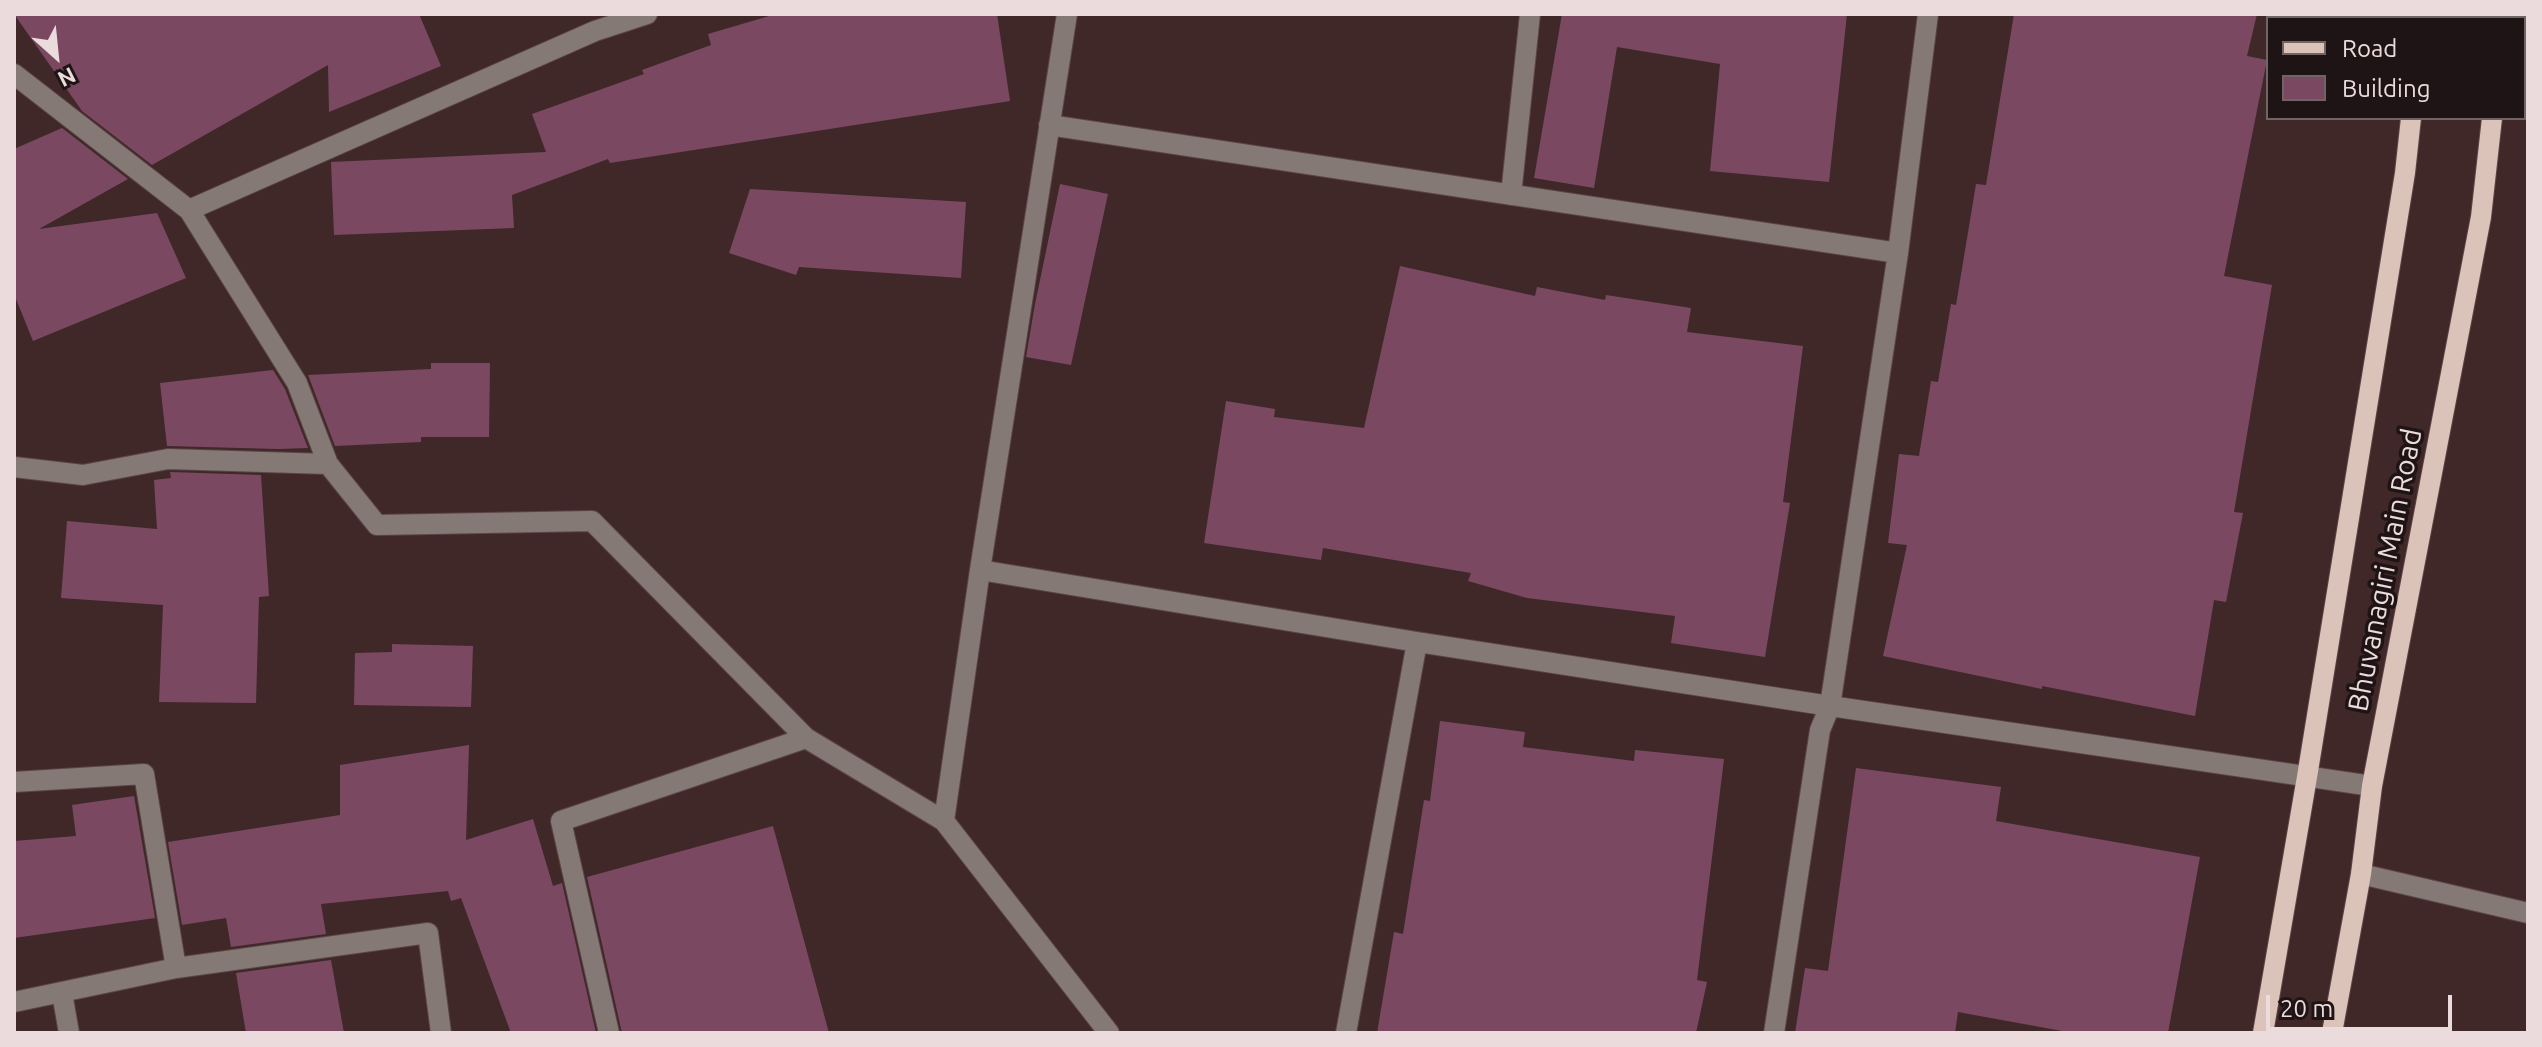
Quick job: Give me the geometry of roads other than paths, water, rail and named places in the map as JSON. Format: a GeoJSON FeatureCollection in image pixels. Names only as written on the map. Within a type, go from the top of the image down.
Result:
{"type":"FeatureCollection","features":[{"type":"Feature","properties":{"kind":"main road","name":"Bhuvanagiri Main Road"},"geometry":{"type":"LineString","coordinates":[[2263,1033],[2405,173],[2411,120]]}},
{"type":"Feature","properties":{"kind":"main road","name":"Bhuvanagiri Main Road"},"geometry":{"type":"LineString","coordinates":[[2332,1033],[2361,874],[2372,786],[2481,217],[2492,120]]}},
{"type":"Feature","properties":{"kind":"street"},"geometry":{"type":"LineString","coordinates":[[189,210],[595,31],[647,14]]}},
{"type":"Feature","properties":{"kind":"street"},"geometry":{"type":"LineString","coordinates":[[944,821],[1067,14]]}},
{"type":"Feature","properties":{"kind":"street"},"geometry":{"type":"LineString","coordinates":[[1511,195],[1530,14]]}},
{"type":"Feature","properties":{"kind":"street"},"geometry":{"type":"LineString","coordinates":[[1774,1033],[1820,730],[1830,706],[1898,253],[1928,14]]}},
{"type":"Feature","properties":{"kind":"street"},"geometry":{"type":"LineString","coordinates":[[14,74],[189,210],[297,383],[328,464],[377,525],[592,521],[806,738],[944,821],[1109,1033]]}},
{"type":"Feature","properties":{"kind":"street"},"geometry":{"type":"LineString","coordinates":[[1049,125],[1898,253]]}},
{"type":"Feature","properties":{"kind":"street"},"geometry":{"type":"LineString","coordinates":[[14,467],[83,475],[168,459],[328,464]]}},
{"type":"Feature","properties":{"kind":"street"},"geometry":{"type":"LineString","coordinates":[[980,570],[1417,642],[2372,786]]}},
{"type":"Feature","properties":{"kind":"street"},"geometry":{"type":"LineString","coordinates":[[1346,1033],[1417,642]]}},
{"type":"Feature","properties":{"kind":"street"},"geometry":{"type":"LineString","coordinates":[[609,1033],[561,821],[806,738]]}},
{"type":"Feature","properties":{"kind":"street"},"geometry":{"type":"LineString","coordinates":[[14,782],[144,774],[176,968]]}},
{"type":"Feature","properties":{"kind":"street"},"geometry":{"type":"LineString","coordinates":[[2361,874],[2528,913]]}},
{"type":"Feature","properties":{"kind":"street"},"geometry":{"type":"LineString","coordinates":[[14,1002],[176,968],[428,933],[441,1033]]}},
{"type":"Feature","properties":{"kind":"street"},"geometry":{"type":"LineString","coordinates":[[62,993],[69,1033]]}}]}
